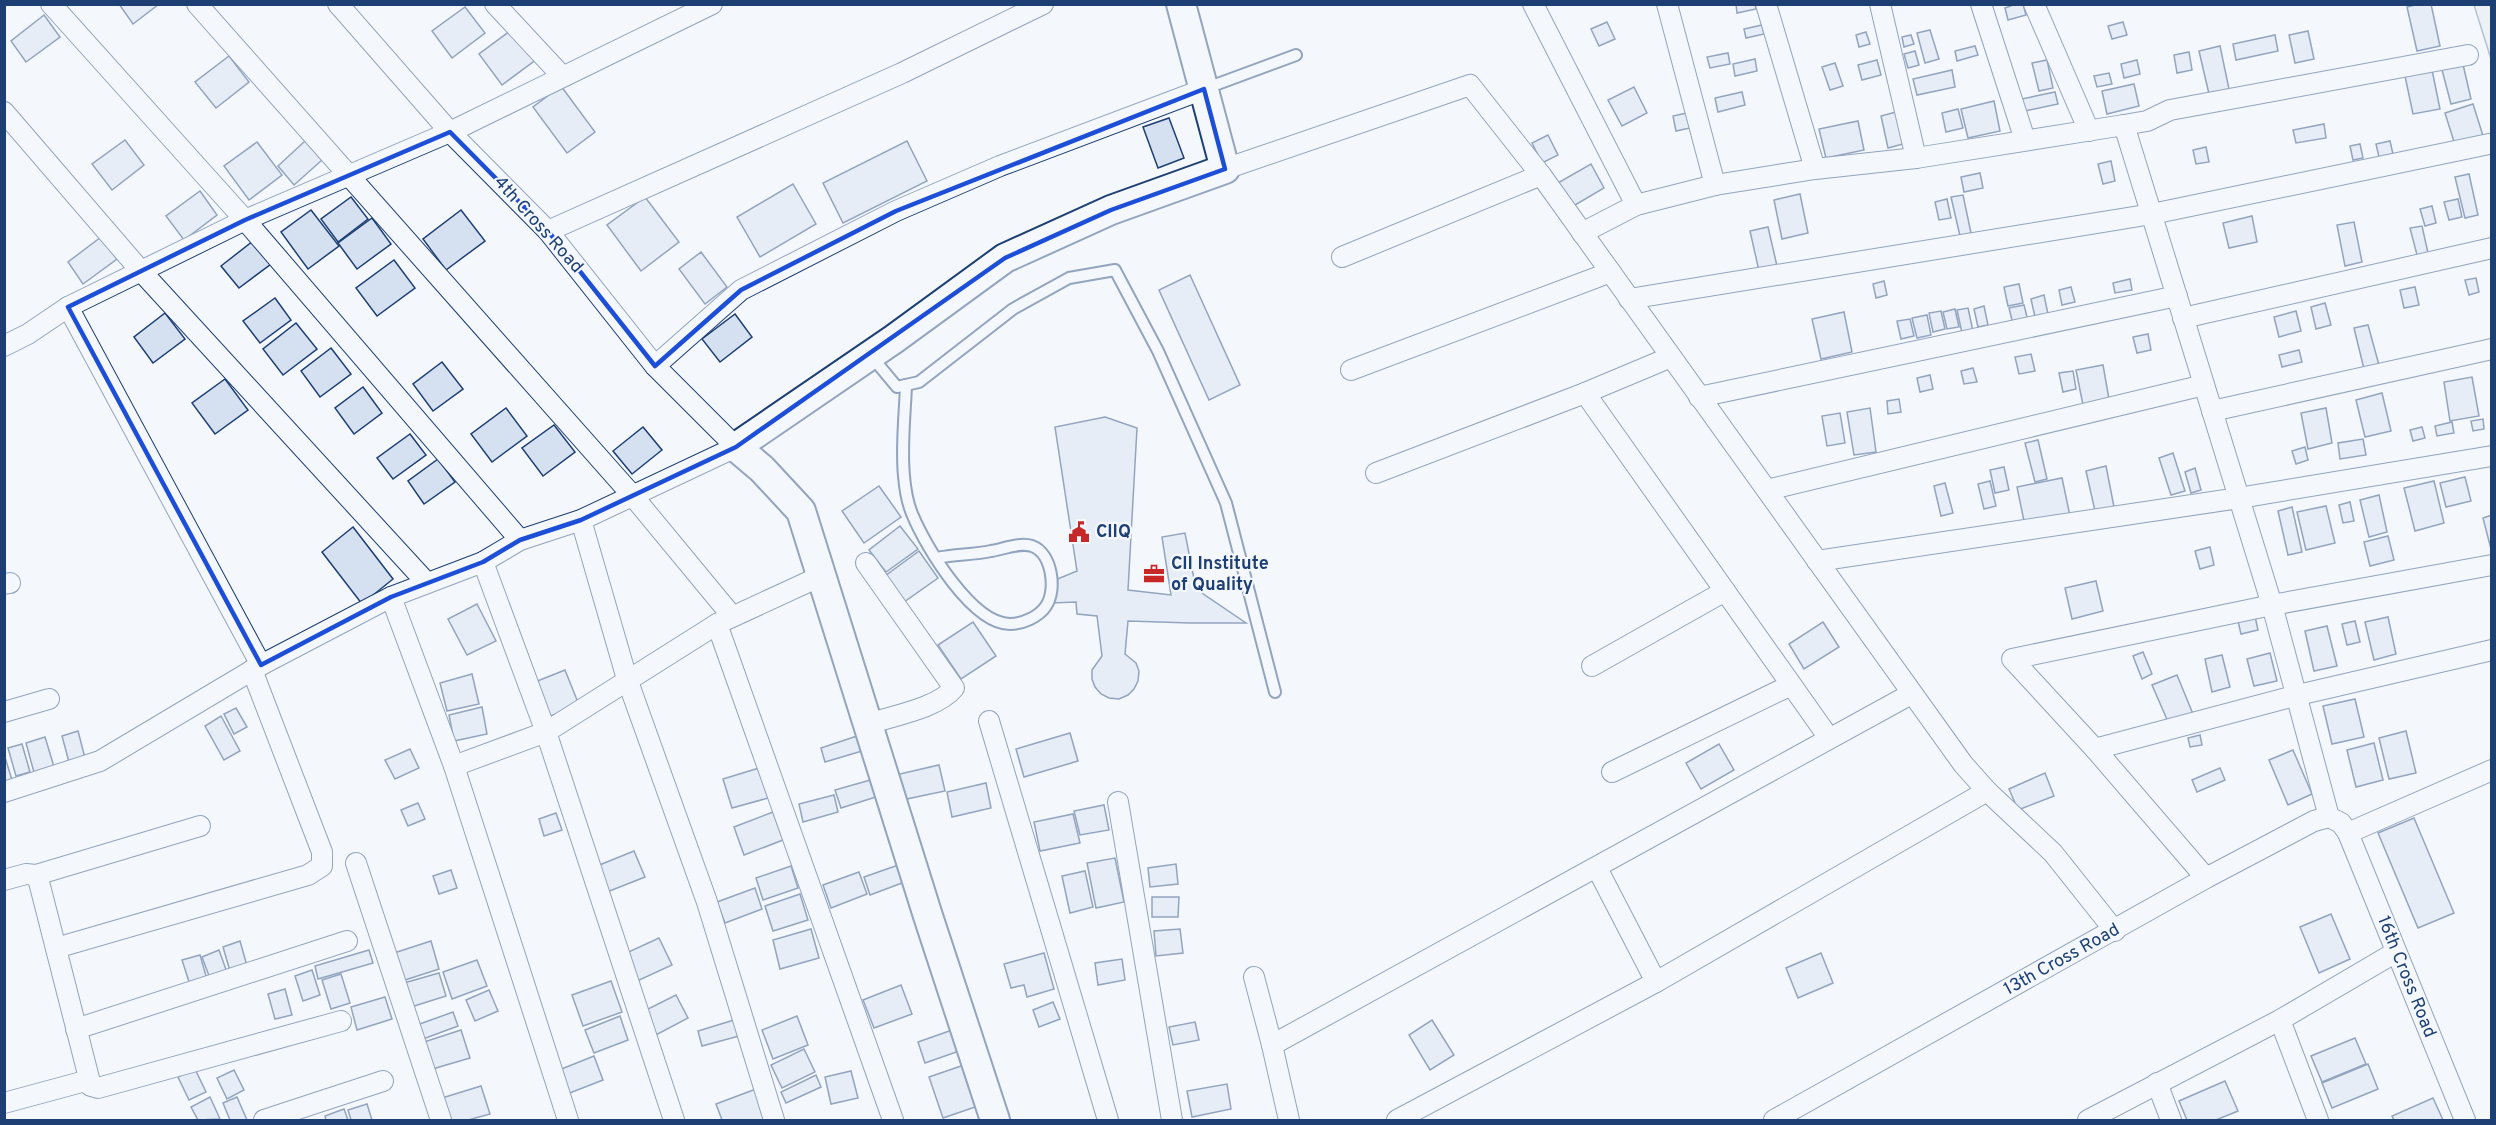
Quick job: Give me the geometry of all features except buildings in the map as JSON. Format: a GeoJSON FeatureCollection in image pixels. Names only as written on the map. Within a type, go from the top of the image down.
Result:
{"type":"FeatureCollection","features":[{"type":"Feature","properties":{"kind":"street"},"geometry":{"type":"LineString","coordinates":[[51,4],[245,220],[520,540]]}},
{"type":"Feature","properties":{"kind":"street"},"geometry":{"type":"LineString","coordinates":[[197,4],[632,495],[724,620],[893,1120]]}},
{"type":"Feature","properties":{"kind":"street","name":"4th Cross Road"},"geometry":{"type":"LineString","coordinates":[[338,4],[450,132],[548,231],[655,366],[736,447]]}},
{"type":"Feature","properties":{"kind":"street"},"geometry":{"type":"LineString","coordinates":[[495,4],[562,76]]}},
{"type":"Feature","properties":{"kind":"street"},"geometry":{"type":"LineString","coordinates":[[4,346],[28,334],[68,307],[140,270],[348,174],[450,132],[712,4]]}},
{"type":"Feature","properties":{"kind":"street"},"geometry":{"type":"LineString","coordinates":[[548,231],[902,73],[1043,4]]}},
{"type":"Feature","properties":{"kind":"street"},"geometry":{"type":"LineString","coordinates":[[1181,4],[1225,169]]}},
{"type":"Feature","properties":{"kind":"street"},"geometry":{"type":"LineString","coordinates":[[1533,4],[1636,205]]}},
{"type":"Feature","properties":{"kind":"street"},"geometry":{"type":"LineString","coordinates":[[1667,4],[1715,185]]}},
{"type":"Feature","properties":{"kind":"street"},"geometry":{"type":"LineString","coordinates":[[1766,4],[1815,169]]}},
{"type":"Feature","properties":{"kind":"street"},"geometry":{"type":"LineString","coordinates":[[1880,4],[1916,158]]}},
{"type":"Feature","properties":{"kind":"street"},"geometry":{"type":"LineString","coordinates":[[1981,4],[2025,140]]}},
{"type":"Feature","properties":{"kind":"street"},"geometry":{"type":"LineString","coordinates":[[2034,4],[2089,131]]}},
{"type":"Feature","properties":{"kind":"street"},"geometry":{"type":"LineString","coordinates":[[1582,233],[1636,205],[1715,185],[1815,169],[1916,158],[2124,126],[2147,121],[2170,110],[2468,55]]}},
{"type":"Feature","properties":{"kind":"street"},"geometry":{"type":"LineString","coordinates":[[4,792],[100,761],[257,668],[391,597],[483,562],[520,540],[581,520],[736,447],[1005,258],[1111,210],[1470,85],[1541,175],[1963,764],[1987,791],[2053,853],[2115,930]]}},
{"type":"Feature","properties":{"kind":"street"},"geometry":{"type":"LineString","coordinates":[[655,366],[741,290],[896,211],[1000,166],[1204,89]]}},
{"type":"Feature","properties":{"kind":"street"},"geometry":{"type":"LineString","coordinates":[[4,112],[140,270],[426,582]]}},
{"type":"Feature","properties":{"kind":"street"},"geometry":{"type":"LineString","coordinates":[[2124,126],[2272,605],[2329,817],[2341,823],[2348,833],[2491,772]]}},
{"type":"Feature","properties":{"kind":"street"},"geometry":{"type":"LineString","coordinates":[[1629,299],[2152,214],[2489,144]]}},
{"type":"Feature","properties":{"kind":"street"},"geometry":{"type":"LineString","coordinates":[[1342,256],[1541,175]]}},
{"type":"Feature","properties":{"kind":"street"},"geometry":{"type":"LineString","coordinates":[[2183,318],[2492,248]]}},
{"type":"Feature","properties":{"kind":"street"},"geometry":{"type":"LineString","coordinates":[[1351,370],[1611,272]]}},
{"type":"Feature","properties":{"kind":"street"},"geometry":{"type":"LineString","coordinates":[[1699,397],[2177,296]]}},
{"type":"Feature","properties":{"kind":"street"},"geometry":{"type":"LineString","coordinates":[[56,948],[308,875],[322,866],[322,852],[257,668],[68,307]]}},
{"type":"Feature","properties":{"kind":"street"},"geometry":{"type":"LineString","coordinates":[[2212,411],[2492,349]]}},
{"type":"Feature","properties":{"kind":"street"},"geometry":{"type":"LineString","coordinates":[[1376,473],[1585,393],[1671,357]]}},
{"type":"Feature","properties":{"kind":"street"},"geometry":{"type":"LineString","coordinates":[[1767,490],[2204,385]]}},
{"type":"Feature","properties":{"kind":"street"},"geometry":{"type":"LineString","coordinates":[[1585,393],[1829,738]]}},
{"type":"Feature","properties":{"kind":"street"},"geometry":{"type":"LineString","coordinates":[[736,447],[762,469],[801,512],[928,916],[995,1120]]}},
{"type":"Feature","properties":{"kind":"street"},"geometry":{"type":"LineString","coordinates":[[1817,561],[2239,498],[2492,456]]}},
{"type":"Feature","properties":{"kind":"street"},"geometry":{"type":"LineString","coordinates":[[581,520],[627,679],[707,902],[774,1120]]}},
{"type":"Feature","properties":{"kind":"street"},"geometry":{"type":"LineString","coordinates":[[483,562],[546,732],[674,1120]]}},
{"type":"Feature","properties":{"kind":"street"},"geometry":{"type":"LineString","coordinates":[[866,563],[954,688],[949,694],[930,704],[868,724]]}},
{"type":"Feature","properties":{"kind":"street"},"geometry":{"type":"LineString","coordinates":[[2206,878],[2095,749],[2012,659],[2272,605],[2492,565]]}},
{"type":"Feature","properties":{"kind":"street"},"geometry":{"type":"LineString","coordinates":[[454,766],[546,732],[724,620],[821,576]]}},
{"type":"Feature","properties":{"kind":"street"},"geometry":{"type":"LineString","coordinates":[[1592,666],[1725,591]]}},
{"type":"Feature","properties":{"kind":"street"},"geometry":{"type":"LineString","coordinates":[[391,597],[454,766],[568,1120]]}},
{"type":"Feature","properties":{"kind":"street"},"geometry":{"type":"LineString","coordinates":[[2095,749],[2298,695],[2492,650]]}},
{"type":"Feature","properties":{"kind":"street"},"geometry":{"type":"LineString","coordinates":[[1612,772],[1791,685]]}},
{"type":"Feature","properties":{"kind":"street"},"geometry":{"type":"LineString","coordinates":[[1272,1045],[1911,694]]}},
{"type":"Feature","properties":{"kind":"street"},"geometry":{"type":"LineString","coordinates":[[4,712],[49,699]]}},
{"type":"Feature","properties":{"kind":"street"},"geometry":{"type":"LineString","coordinates":[[989,721],[1108,1120]]}},
{"type":"Feature","properties":{"kind":"street"},"geometry":{"type":"LineString","coordinates":[[1397,1120],[1656,982],[1987,791]]}},
{"type":"Feature","properties":{"kind":"street"},"geometry":{"type":"LineString","coordinates":[[1118,802],[1172,1120]]}},
{"type":"Feature","properties":{"kind":"street","name":"13th Cross Road"},"geometry":{"type":"LineString","coordinates":[[1774,1120],[2206,878],[2314,820],[2329,817]]}},
{"type":"Feature","properties":{"kind":"street"},"geometry":{"type":"LineString","coordinates":[[4,880],[26,874],[36,875],[200,826]]}},
{"type":"Feature","properties":{"kind":"street","name":"16th Cross Road"},"geometry":{"type":"LineString","coordinates":[[2348,833],[2465,1120]]}},
{"type":"Feature","properties":{"kind":"street"},"geometry":{"type":"LineString","coordinates":[[356,863],[441,1120]]}},
{"type":"Feature","properties":{"kind":"street"},"geometry":{"type":"LineString","coordinates":[[1597,868],[1656,982]]}},
{"type":"Feature","properties":{"kind":"street"},"geometry":{"type":"LineString","coordinates":[[36,875],[91,1086],[98,1088],[341,1021]]}},
{"type":"Feature","properties":{"kind":"street"},"geometry":{"type":"LineString","coordinates":[[76,1029],[347,941]]}},
{"type":"Feature","properties":{"kind":"street"},"geometry":{"type":"LineString","coordinates":[[2088,1120],[2280,1020],[2396,952]]}},
{"type":"Feature","properties":{"kind":"street"},"geometry":{"type":"LineString","coordinates":[[1254,977],[1289,1120]]}},
{"type":"Feature","properties":{"kind":"street"},"geometry":{"type":"LineString","coordinates":[[2280,1020],[2318,1120]]}},
{"type":"Feature","properties":{"kind":"street"},"geometry":{"type":"LineString","coordinates":[[4,1103],[89,1080]]}},
{"type":"Feature","properties":{"kind":"street"},"geometry":{"type":"LineString","coordinates":[[264,1120],[383,1082]]}},
{"type":"Feature","properties":{"kind":"street"},"geometry":{"type":"LineString","coordinates":[[2157,1083],[2171,1120]]}},
{"type":"Feature","properties":{"kind":"lane"},"geometry":{"type":"LineString","coordinates":[[1204,89],[1296,56]]}},
{"type":"Feature","properties":{"kind":"lane"},"geometry":{"type":"LineString","coordinates":[[870,354],[897,387],[919,382],[1013,309],[1069,278],[1115,270],[1158,351],[1226,502],[1275,692]]}},
{"type":"Feature","properties":{"kind":"lane"},"geometry":{"type":"LineString","coordinates":[[906,385],[904,477],[912,515],[937,558],[964,596],[980,612],[995,621],[1010,624],[1029,619],[1046,607],[1050,598],[1052,585],[1049,567],[1044,556],[1033,546],[1020,545],[937,558]]}},
{"type":"Feature","properties":{"kind":"highlighted area"},"geometry":{"type":"Polygon","coordinates":[[[1204,89],[1225,169],[1111,210],[1005,258],[736,447],[581,520],[520,540],[483,562],[391,597],[261,665],[68,307],[245,220],[450,132],[548,231],[655,366],[741,290],[896,211],[1204,89]]]}},
{"type":"Feature","properties":{"kind":"shaded area"},"geometry":{"type":"Polygon","coordinates":[[[2474,5],[2491,5],[2491,59],[2474,5]]]}},
{"type":"Feature","properties":{"kind":"place","name":"CIIQ"},"geometry":{"type":"Point","coordinates":[1079,532]}},
{"type":"Feature","properties":{"kind":"place","name":"CII Institute of Quality"},"geometry":{"type":"Point","coordinates":[1154,574]}}]}
